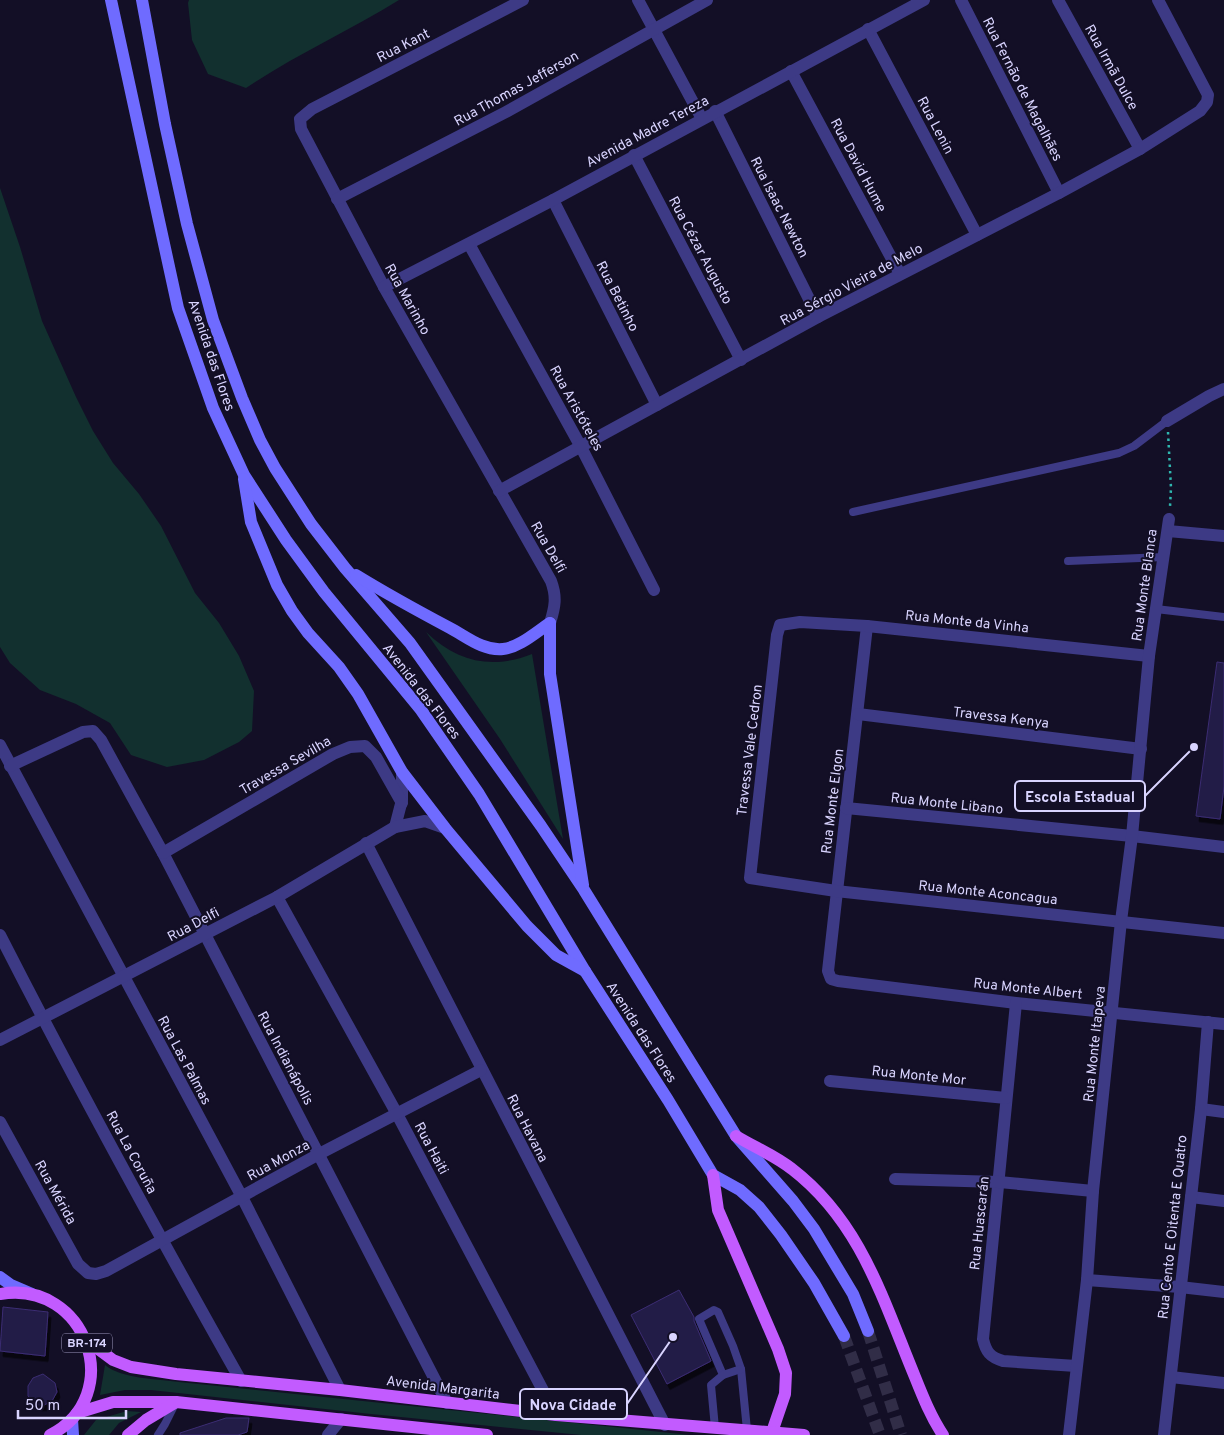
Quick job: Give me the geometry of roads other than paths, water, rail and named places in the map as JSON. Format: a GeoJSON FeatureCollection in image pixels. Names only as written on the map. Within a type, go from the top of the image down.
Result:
{"type":"FeatureCollection","features":[{"type":"Feature","properties":{"kind":"main road","name":"Avenida das Flores"},"geometry":{"type":"LineString","coordinates":[[111,0],[178,308],[213,408],[244,475],[286,540],[324,592],[421,710],[479,794],[585,971],[668,1100],[713,1175],[740,1190],[759,1207],[814,1283],[844,1336]]}},
{"type":"Feature","properties":{"kind":"main road","name":"Avenida das Flores"},"geometry":{"type":"LineString","coordinates":[[142,0],[165,124],[187,224],[213,320],[242,398],[260,440],[275,468],[306,516],[345,568],[410,643],[541,826],[584,890],[736,1136],[793,1201],[814,1229],[853,1294],[868,1331]]}},
{"type":"Feature","properties":{"kind":"main road"},"geometry":{"type":"LineString","coordinates":[[244,475],[251,522],[277,586],[308,633],[339,667],[358,694],[402,772],[445,828],[538,938],[556,955],[585,971]]}},
{"type":"Feature","properties":{"kind":"main road"},"geometry":{"type":"LineString","coordinates":[[345,568],[406,605],[477,644],[491,649],[504,649],[522,642],[550,623]]}},
{"type":"Feature","properties":{"kind":"main road"},"geometry":{"type":"LineString","coordinates":[[550,623],[549,652],[552,690],[584,890]]}},
{"type":"Feature","properties":{"kind":"main road"},"geometry":{"type":"LineString","coordinates":[[736,1136],[791,1168],[813,1187],[852,1235],[874,1276],[920,1390],[934,1421],[943,1435]]}},
{"type":"Feature","properties":{"kind":"main road"},"geometry":{"type":"LineString","coordinates":[[713,1175],[718,1210],[778,1349],[786,1373],[785,1394],[772,1432]]}},
{"type":"Feature","properties":{"kind":"main road"},"geometry":{"type":"LineString","coordinates":[[0,1277],[11,1285],[32,1294]]}},
{"type":"Feature","properties":{"kind":"main road","name":"BR-174"},"geometry":{"type":"LineString","coordinates":[[0,1294],[12,1292],[32,1294],[49,1300],[65,1310],[77,1324],[86,1340],[91,1359],[90,1378],[86,1396],[74,1416],[57,1432],[50,1435]]}},
{"type":"Feature","properties":{"kind":"main road","name":"Avenida Margarita"},"geometry":{"type":"LineString","coordinates":[[86,1340],[113,1360],[131,1366],[176,1374],[340,1390],[556,1415],[804,1435]]}},
{"type":"Feature","properties":{"kind":"main road"},"geometry":{"type":"LineString","coordinates":[[74,1416],[112,1402],[176,1402],[487,1435]]}},
{"type":"Feature","properties":{"kind":"main road"},"geometry":{"type":"LineString","coordinates":[[128,1435],[146,1420],[176,1402]]}},
{"type":"Feature","properties":{"kind":"main road","name":"BR-174"},"geometry":{"type":"LineString","coordinates":[[73,1435],[74,1416]]}},
{"type":"Feature","properties":{"kind":"street","name":"Rua Kant"},"geometry":{"type":"LineString","coordinates":[[300,119],[312,109],[522,0]]}},
{"type":"Feature","properties":{"kind":"street"},"geometry":{"type":"LineString","coordinates":[[638,0],[702,119]]}},
{"type":"Feature","properties":{"kind":"street","name":"Rua Thomas Jefferson"},"geometry":{"type":"LineString","coordinates":[[337,199],[506,112],[707,0]]}},
{"type":"Feature","properties":{"kind":"street","name":"Avenida Madre Tereza"},"geometry":{"type":"LineString","coordinates":[[384,287],[553,200],[924,0]]}},
{"type":"Feature","properties":{"kind":"street","name":"Rua Fernão de Magalhães"},"geometry":{"type":"LineString","coordinates":[[960,0],[1059,192]]}},
{"type":"Feature","properties":{"kind":"street","name":"Rua Irmã Dulce"},"geometry":{"type":"LineString","coordinates":[[1058,0],[1140,149]]}},
{"type":"Feature","properties":{"kind":"street","name":"Rua Sérgio Vieira de Melo"},"geometry":{"type":"LineString","coordinates":[[499,491],[818,317],[1140,149],[1200,111],[1207,102],[1208,96],[1158,0]]}},
{"type":"Feature","properties":{"kind":"street","name":"Rua Lenin"},"geometry":{"type":"LineString","coordinates":[[868,29],[977,235]]}},
{"type":"Feature","properties":{"kind":"street","name":"Rua David Hume"},"geometry":{"type":"LineString","coordinates":[[791,71],[900,274]]}},
{"type":"Feature","properties":{"kind":"street","name":"Rua Isaac Newton"},"geometry":{"type":"LineString","coordinates":[[715,112],[818,317]]}},
{"type":"Feature","properties":{"kind":"street","name":"Rua Marinho"},"geometry":{"type":"LineString","coordinates":[[300,119],[300,129],[384,287],[499,491]]}},
{"type":"Feature","properties":{"kind":"street","name":"Rua Cézar Augusto"},"geometry":{"type":"LineString","coordinates":[[634,155],[741,360]]}},
{"type":"Feature","properties":{"kind":"street","name":"Rua Betinho"},"geometry":{"type":"LineString","coordinates":[[553,200],[657,405]]}},
{"type":"Feature","properties":{"kind":"street","name":"Rua Aristóteles"},"geometry":{"type":"LineString","coordinates":[[469,244],[581,447],[654,590]]}},
{"type":"Feature","properties":{"kind":"street"},"geometry":{"type":"LineString","coordinates":[[1167,421],[1224,389]]}},
{"type":"Feature","properties":{"kind":"street","name":"Rua Delfi"},"geometry":{"type":"LineString","coordinates":[[499,491],[554,589],[556,603],[550,623]]}},
{"type":"Feature","properties":{"kind":"street","name":"Rua Monte Blanca"},"geometry":{"type":"LineString","coordinates":[[1150,656],[1168,525],[1224,536]]}},
{"type":"Feature","properties":{"kind":"street","name":"Rua Monte da Vinha"},"geometry":{"type":"LineString","coordinates":[[780,625],[800,622],[867,626],[1150,656]]}},
{"type":"Feature","properties":{"kind":"street","name":"Travessa Vale Cedron"},"geometry":{"type":"LineString","coordinates":[[750,878],[777,635],[780,625]]}},
{"type":"Feature","properties":{"kind":"street","name":"Rua Monte Elgon"},"geometry":{"type":"LineString","coordinates":[[831,978],[828,972],[836,891],[867,626]]}},
{"type":"Feature","properties":{"kind":"street","name":"Rua Monte Itapeva"},"geometry":{"type":"LineString","coordinates":[[1069,1435],[1087,1280],[1093,1191],[1150,656]]}},
{"type":"Feature","properties":{"kind":"street","name":"Travessa Kenya"},"geometry":{"type":"LineString","coordinates":[[858,714],[1141,749]]}},
{"type":"Feature","properties":{"kind":"street","name":"Rua Indianápolis"},"geometry":{"type":"LineString","coordinates":[[10,766],[82,732],[93,731],[101,740],[163,853],[447,1403]]}},
{"type":"Feature","properties":{"kind":"street","name":"Rua Las Palmas"},"geometry":{"type":"LineString","coordinates":[[0,745],[242,1197],[340,1390]]}},
{"type":"Feature","properties":{"kind":"street","name":"Travessa Sevilha"},"geometry":{"type":"LineString","coordinates":[[163,853],[333,754],[350,747],[365,746],[376,757],[402,803]]}},
{"type":"Feature","properties":{"kind":"street"},"geometry":{"type":"LineString","coordinates":[[395,827],[402,803],[402,772]]}},
{"type":"Feature","properties":{"kind":"street","name":"Rua Monte Libano"},"geometry":{"type":"LineString","coordinates":[[846,808],[1224,847]]}},
{"type":"Feature","properties":{"kind":"street","name":"Rua Delfi"},"geometry":{"type":"LineString","coordinates":[[0,1040],[277,897],[395,827],[425,821],[445,828]]}},
{"type":"Feature","properties":{"kind":"street","name":"Rua Havana"},"geometry":{"type":"LineString","coordinates":[[366,844],[665,1425]]}},
{"type":"Feature","properties":{"kind":"street","name":"Rua Monte Aconcagua"},"geometry":{"type":"LineString","coordinates":[[750,878],[836,891],[1224,933]]}},
{"type":"Feature","properties":{"kind":"street","name":"Rua Haiti"},"geometry":{"type":"LineString","coordinates":[[277,897],[397,1114],[556,1415]]}},
{"type":"Feature","properties":{"kind":"street","name":"Rua La Coruña"},"geometry":{"type":"LineString","coordinates":[[0,935],[42,1018],[241,1381]]}},
{"type":"Feature","properties":{"kind":"street","name":"Rua Monte Albert"},"geometry":{"type":"LineString","coordinates":[[831,978],[838,982],[1016,1003],[1113,1011],[1224,1024]]}},
{"type":"Feature","properties":{"kind":"street","name":"Rua Huascarán"},"geometry":{"type":"LineString","coordinates":[[1016,1003],[983,1339],[988,1354],[1003,1361],[1076,1366]]}},
{"type":"Feature","properties":{"kind":"street","name":"Rua Cento E Oitenta E Quatro"},"geometry":{"type":"LineString","coordinates":[[1164,1435],[1201,1109],[1208,1022]]}},
{"type":"Feature","properties":{"kind":"street","name":"Rua Monza"},"geometry":{"type":"LineString","coordinates":[[88,1274],[106,1271],[319,1154],[482,1070]]}},
{"type":"Feature","properties":{"kind":"street","name":"Rua Monte Mor"},"geometry":{"type":"LineString","coordinates":[[830,1081],[1006,1098]]}},
{"type":"Feature","properties":{"kind":"street"},"geometry":{"type":"LineString","coordinates":[[1201,1109],[1224,1112]]}},
{"type":"Feature","properties":{"kind":"street","name":"Rua Mérida"},"geometry":{"type":"LineString","coordinates":[[0,1122],[78,1264],[88,1274]]}},
{"type":"Feature","properties":{"kind":"street"},"geometry":{"type":"LineString","coordinates":[[895,1179],[999,1182],[1093,1191]]}},
{"type":"Feature","properties":{"kind":"street"},"geometry":{"type":"LineString","coordinates":[[1190,1197],[1224,1201]]}},
{"type":"Feature","properties":{"kind":"street"},"geometry":{"type":"LineString","coordinates":[[1087,1280],[1224,1292]]}},
{"type":"Feature","properties":{"kind":"street"},"geometry":{"type":"LineString","coordinates":[[1171,1377],[1224,1383]]}},
{"type":"Feature","properties":{"kind":"street"},"geometry":{"type":"LineString","coordinates":[[328,1435],[341,1420]]}},
{"type":"Feature","properties":{"kind":"lane"},"geometry":{"type":"LineString","coordinates":[[853,512],[1118,453],[1134,446],[1167,421]]}},
{"type":"Feature","properties":{"kind":"lane"},"geometry":{"type":"LineString","coordinates":[[1068,561],[1164,557]]}},
{"type":"Feature","properties":{"kind":"lane"},"geometry":{"type":"LineString","coordinates":[[1156,609],[1224,616]]}},
{"type":"Feature","properties":{"kind":"lane"},"geometry":{"type":"LineString","coordinates":[[723,1375],[699,1319],[714,1310],[718,1312],[741,1370],[747,1430]]}},
{"type":"Feature","properties":{"kind":"lane"},"geometry":{"type":"LineString","coordinates":[[715,1428],[711,1385],[723,1375],[741,1370]]}},
{"type":"Feature","properties":{"kind":"lane"},"geometry":{"type":"LineString","coordinates":[[158,1435],[176,1402]]}},
{"type":"Feature","properties":{"kind":"tunnel"},"geometry":{"type":"LineString","coordinates":[[868,1331],[901,1435]]}},
{"type":"Feature","properties":{"kind":"tunnel"},"geometry":{"type":"LineString","coordinates":[[844,1336],[880,1435]]}},
{"type":"Feature","properties":{"kind":"place","name":"Escola Estadual"},"geometry":{"type":"Point","coordinates":[1194,747]}},
{"type":"Feature","properties":{"kind":"place","name":"Nova Cidade"},"geometry":{"type":"Point","coordinates":[673,1337]}}]}
